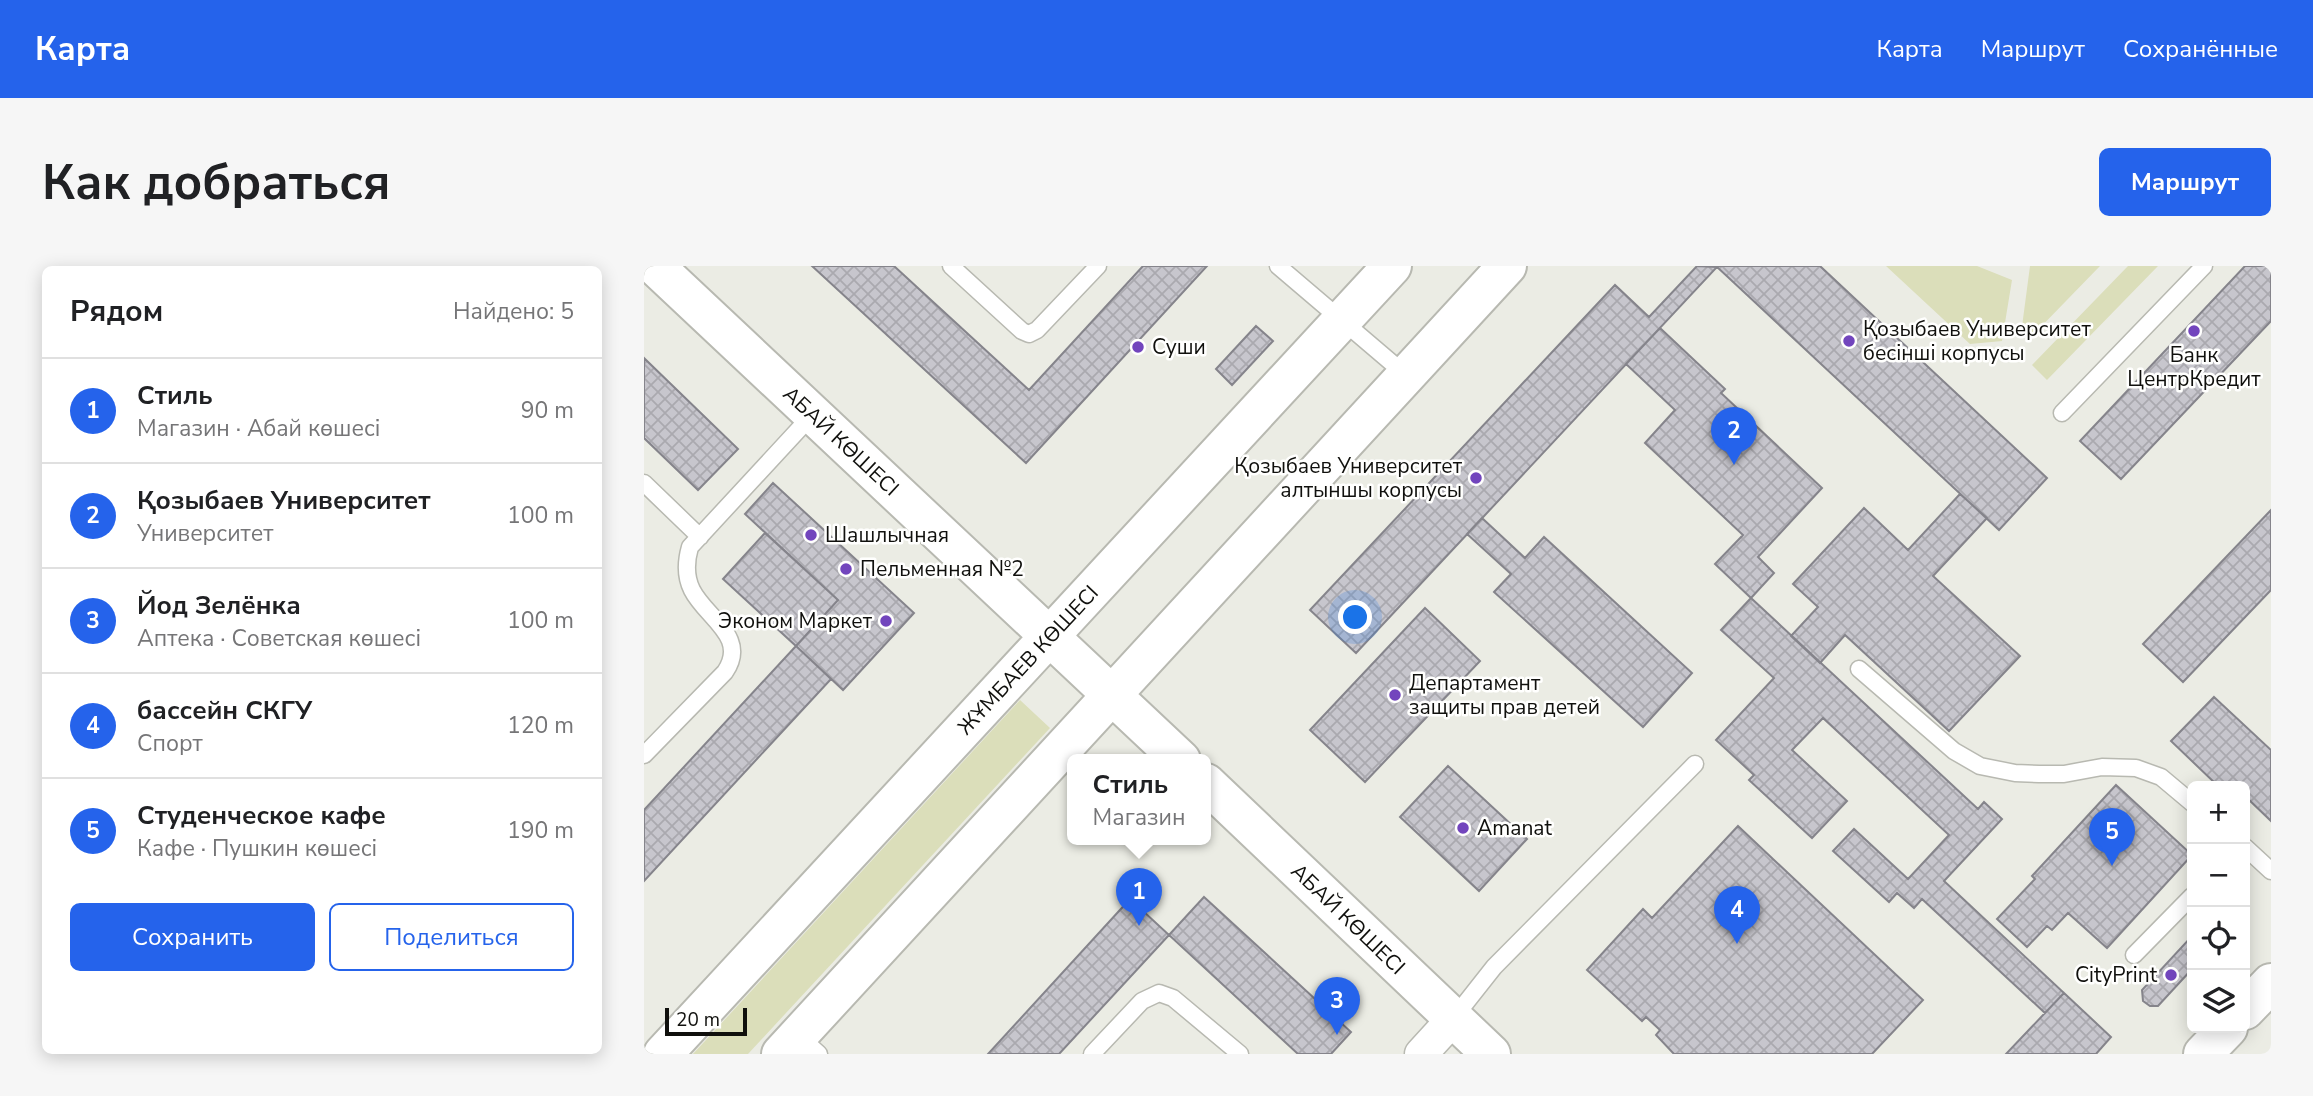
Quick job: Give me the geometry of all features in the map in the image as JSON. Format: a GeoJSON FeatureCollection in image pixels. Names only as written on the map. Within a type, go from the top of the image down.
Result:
{"type":"FeatureCollection","features":[{"type":"Feature","properties":{"kind":"main road","name":"АБАЙ КӨШЕСІ"},"geometry":{"type":"LineString","coordinates":[[655,266],[1175,754]]}},
{"type":"Feature","properties":{"kind":"main road","name":"ЖҰМБАЕВ КӨШЕСІ"},"geometry":{"type":"LineString","coordinates":[[663,1054],[1392,266]]}},
{"type":"Feature","properties":{"kind":"main road"},"geometry":{"type":"LineString","coordinates":[[799,1048],[1111,695],[1507,266]]}},
{"type":"Feature","properties":{"kind":"main road","name":"АБАЙ КӨШЕСІ"},"geometry":{"type":"LineString","coordinates":[[1211,788],[1491,1054]]}},
{"type":"Feature","properties":{"kind":"main road"},"geometry":{"type":"LineString","coordinates":[[2250,1005],[2271,983]]}},
{"type":"Feature","properties":{"kind":"main road"},"geometry":{"type":"LineString","coordinates":[[2203,1054],[2223,1033]]}},
{"type":"Feature","properties":{"kind":"street"},"geometry":{"type":"LineString","coordinates":[[1421,1054],[1454,1019]]}},
{"type":"Feature","properties":{"kind":"lane"},"geometry":{"type":"LineString","coordinates":[[951,266],[1022,331],[1029,334],[1037,330],[1098,266]]}},
{"type":"Feature","properties":{"kind":"lane"},"geometry":{"type":"LineString","coordinates":[[1278,266],[1406,375]]}},
{"type":"Feature","properties":{"kind":"lane"},"geometry":{"type":"LineString","coordinates":[[2062,413],[2204,266]]}},
{"type":"Feature","properties":{"kind":"lane"},"geometry":{"type":"LineString","coordinates":[[644,755],[731,663],[733,650],[730,639],[692,590],[687,575],[690,547],[813,414]]}},
{"type":"Feature","properties":{"kind":"lane"},"geometry":{"type":"LineString","coordinates":[[647,492],[700,537]]}},
{"type":"Feature","properties":{"kind":"lane"},"geometry":{"type":"LineString","coordinates":[[1860,669],[1954,751],[1980,766],[2015,773],[2039,774],[2064,774],[2102,767],[2136,768],[2161,777],[2187,799]]}},
{"type":"Feature","properties":{"kind":"lane"},"geometry":{"type":"LineString","coordinates":[[1454,1019],[1494,967],[1695,764]]}},
{"type":"Feature","properties":{"kind":"lane"},"geometry":{"type":"LineString","coordinates":[[2250,852],[2271,871]]}},
{"type":"Feature","properties":{"kind":"lane"},"geometry":{"type":"LineString","coordinates":[[2134,955],[2187,900]]}},
{"type":"Feature","properties":{"kind":"lane"},"geometry":{"type":"LineString","coordinates":[[1092,1054],[1142,1001],[1158,992],[1179,1003],[1240,1054]]}},
{"type":"Feature","properties":{"kind":"green space"},"geometry":{"type":"Polygon","coordinates":[[[1886,266],[1977,266],[2012,280],[2002,341],[1970,344],[1886,266]]]}},
{"type":"Feature","properties":{"kind":"green space"},"geometry":{"type":"Polygon","coordinates":[[[2030,266],[2100,266],[2028,340],[2021,334],[2030,266]]]}},
{"type":"Feature","properties":{"kind":"green space"},"geometry":{"type":"Polygon","coordinates":[[[2128,266],[2158,266],[2047,380],[2032,365],[2128,266]]]}},
{"type":"Feature","properties":{"kind":"green space"},"geometry":{"type":"Polygon","coordinates":[[[1020,700],[1050,728],[748,1054],[693,1054],[1020,700]]]}},
{"type":"Feature","properties":{"kind":"building"},"geometry":{"type":"Polygon","coordinates":[[[812,266],[894,266],[1029,390],[1143,266],[1207,266],[1026,463],[812,266]]]}},
{"type":"Feature","properties":{"kind":"building","name":"Қозыбаев Университет алтыншы корпусы"},"geometry":{"type":"Polygon","coordinates":[[[1697,266],[1717,267],[1356,653],[1310,610],[1615,285],[1649,317],[1697,266]]]}},
{"type":"Feature","properties":{"kind":"building","name":"Қозыбаев Университет бесінші корпусы"},"geometry":{"type":"Polygon","coordinates":[[[1716,266],[1820,266],[2047,478],[1999,530],[1716,266]]]}},
{"type":"Feature","properties":{"kind":"building"},"geometry":{"type":"Polygon","coordinates":[[[2245,266],[2271,266],[2271,321],[2121,479],[2080,441],[2245,266]]]}},
{"type":"Feature","properties":{"kind":"building"},"geometry":{"type":"Polygon","coordinates":[[[1256,326],[1273,341],[1232,385],[1216,369],[1256,326]]]}},
{"type":"Feature","properties":{"kind":"building"},"geometry":{"type":"Polygon","coordinates":[[[1660,328],[1725,389],[1721,393],[1822,488],[1758,557],[1774,573],[1751,598],[1715,564],[1743,535],[1645,443],[1675,410],[1626,364],[1660,328]]]}},
{"type":"Feature","properties":{"kind":"building"},"geometry":{"type":"Polygon","coordinates":[[[644,358],[738,449],[698,490],[644,438],[644,358]]]}},
{"type":"Feature","properties":{"kind":"building"},"geometry":{"type":"Polygon","coordinates":[[[773,483],[914,613],[843,690],[796,646],[838,600],[745,514],[773,483]]]}},
{"type":"Feature","properties":{"kind":"building"},"geometry":{"type":"Polygon","coordinates":[[[1960,494],[1987,518],[1933,576],[2020,656],[1949,731],[1845,635],[1820,663],[1791,636],[1818,607],[1793,584],[1864,508],[1908,550],[1960,494]]]}},
{"type":"Feature","properties":{"kind":"building"},"geometry":{"type":"Polygon","coordinates":[[[2271,510],[2271,590],[2183,682],[2143,644],[2271,510]]]}},
{"type":"Feature","properties":{"kind":"building"},"geometry":{"type":"Polygon","coordinates":[[[1482,518],[1525,558],[1544,537],[1692,673],[1643,727],[1494,592],[1511,574],[1467,534],[1482,518]]]}},
{"type":"Feature","properties":{"kind":"building"},"geometry":{"type":"Polygon","coordinates":[[[765,533],[838,600],[796,646],[723,579],[765,533]]]}},
{"type":"Feature","properties":{"kind":"building"},"geometry":{"type":"Polygon","coordinates":[[[1751,598],[1978,809],[1984,802],[2002,819],[1944,881],[2064,993],[2045,1013],[1922,899],[1914,908],[1897,893],[1889,902],[1833,851],[1854,829],[1908,879],[1949,835],[1823,718],[1792,750],[1847,801],[1812,838],[1749,780],[1754,775],[1716,740],[1774,678],[1721,630],[1751,598]]]}},
{"type":"Feature","properties":{"kind":"building","name":"Департамент защиты прав детей"},"geometry":{"type":"Polygon","coordinates":[[[1425,608],[1480,661],[1365,782],[1310,730],[1425,608]]]}},
{"type":"Feature","properties":{"kind":"building"},"geometry":{"type":"Polygon","coordinates":[[[796,646],[831,679],[644,881],[644,810],[796,646]]]}},
{"type":"Feature","properties":{"kind":"building"},"geometry":{"type":"Polygon","coordinates":[[[2214,697],[2271,750],[2271,821],[2250,801],[2250,781],[2213,781],[2171,741],[2214,697]]]}},
{"type":"Feature","properties":{"kind":"building","name":"Amanat"},"geometry":{"type":"Polygon","coordinates":[[[1448,766],[1527,839],[1479,891],[1400,817],[1448,766]]]}},
{"type":"Feature","properties":{"kind":"building"},"geometry":{"type":"Polygon","coordinates":[[[2116,785],[2187,850],[2187,860],[2107,948],[2068,913],[2052,930],[2047,926],[2027,947],[1997,919],[2035,879],[2032,876],[2116,785]]]}},
{"type":"Feature","properties":{"kind":"building"},"geometry":{"type":"Polygon","coordinates":[[[1738,826],[1923,1000],[1872,1054],[1674,1054],[1656,1035],[1660,1030],[1646,1017],[1642,1021],[1587,970],[1643,909],[1652,918],[1738,826]]]}},
{"type":"Feature","properties":{"kind":"building"},"geometry":{"type":"Polygon","coordinates":[[[1204,897],[1351,1032],[1331,1054],[1298,1054],[1169,935],[1204,897]]]}},
{"type":"Feature","properties":{"kind":"building"},"geometry":{"type":"Polygon","coordinates":[[[1130,899],[1169,935],[1059,1054],[988,1054],[1130,899]]]}},
{"type":"Feature","properties":{"kind":"building","name":"CityPrint"},"geometry":{"type":"Polygon","coordinates":[[[2187,941],[2187,974],[2158,1006],[2150,1006],[2143,1001],[2142,990],[2187,941]]]}},
{"type":"Feature","properties":{"kind":"building"},"geometry":{"type":"Polygon","coordinates":[[[2064,993],[2111,1037],[2096,1054],[2006,1054],[2064,993]]]}},
{"type":"Feature","properties":{"kind":"place","name":"Банк ЦентрКредит"},"geometry":{"type":"Point","coordinates":[2194,331]}},
{"type":"Feature","properties":{"kind":"place","name":"Қозыбаев Университет бесінші корпусы"},"geometry":{"type":"Point","coordinates":[1849,341]}},
{"type":"Feature","properties":{"kind":"place","name":"Суши"},"geometry":{"type":"Point","coordinates":[1138,347]}},
{"type":"Feature","properties":{"kind":"place","name":"Қозыбаев Университет"},"geometry":{"type":"Point","coordinates":[1734,465]}},
{"type":"Feature","properties":{"kind":"place","name":"Қозыбаев Университет алтыншы корпусы"},"geometry":{"type":"Point","coordinates":[1476,478]}},
{"type":"Feature","properties":{"kind":"place","name":"Шашлычная"},"geometry":{"type":"Point","coordinates":[811,535]}},
{"type":"Feature","properties":{"kind":"place","name":"Пельменная №2"},"geometry":{"type":"Point","coordinates":[846,569]}},
{"type":"Feature","properties":{"kind":"place","name":"Эконом Маркет"},"geometry":{"type":"Point","coordinates":[886,621]}},
{"type":"Feature","properties":{"kind":"place","name":"Департамент защиты прав детей"},"geometry":{"type":"Point","coordinates":[1395,695]}},
{"type":"Feature","properties":{"kind":"place","name":"Amanat"},"geometry":{"type":"Point","coordinates":[1463,828]}},
{"type":"Feature","properties":{"kind":"place","name":"Студенческое кафе"},"geometry":{"type":"Point","coordinates":[2112,866]}},
{"type":"Feature","properties":{"kind":"place","name":"Стиль"},"geometry":{"type":"Point","coordinates":[1139,926]}},
{"type":"Feature","properties":{"kind":"place","name":"бассейн СКГУ"},"geometry":{"type":"Point","coordinates":[1737,944]}},
{"type":"Feature","properties":{"kind":"place","name":"CityPrint"},"geometry":{"type":"Point","coordinates":[2171,975]}},
{"type":"Feature","properties":{"kind":"place","name":"Йод Зелёнка"},"geometry":{"type":"Point","coordinates":[1337,1035]}}]}
